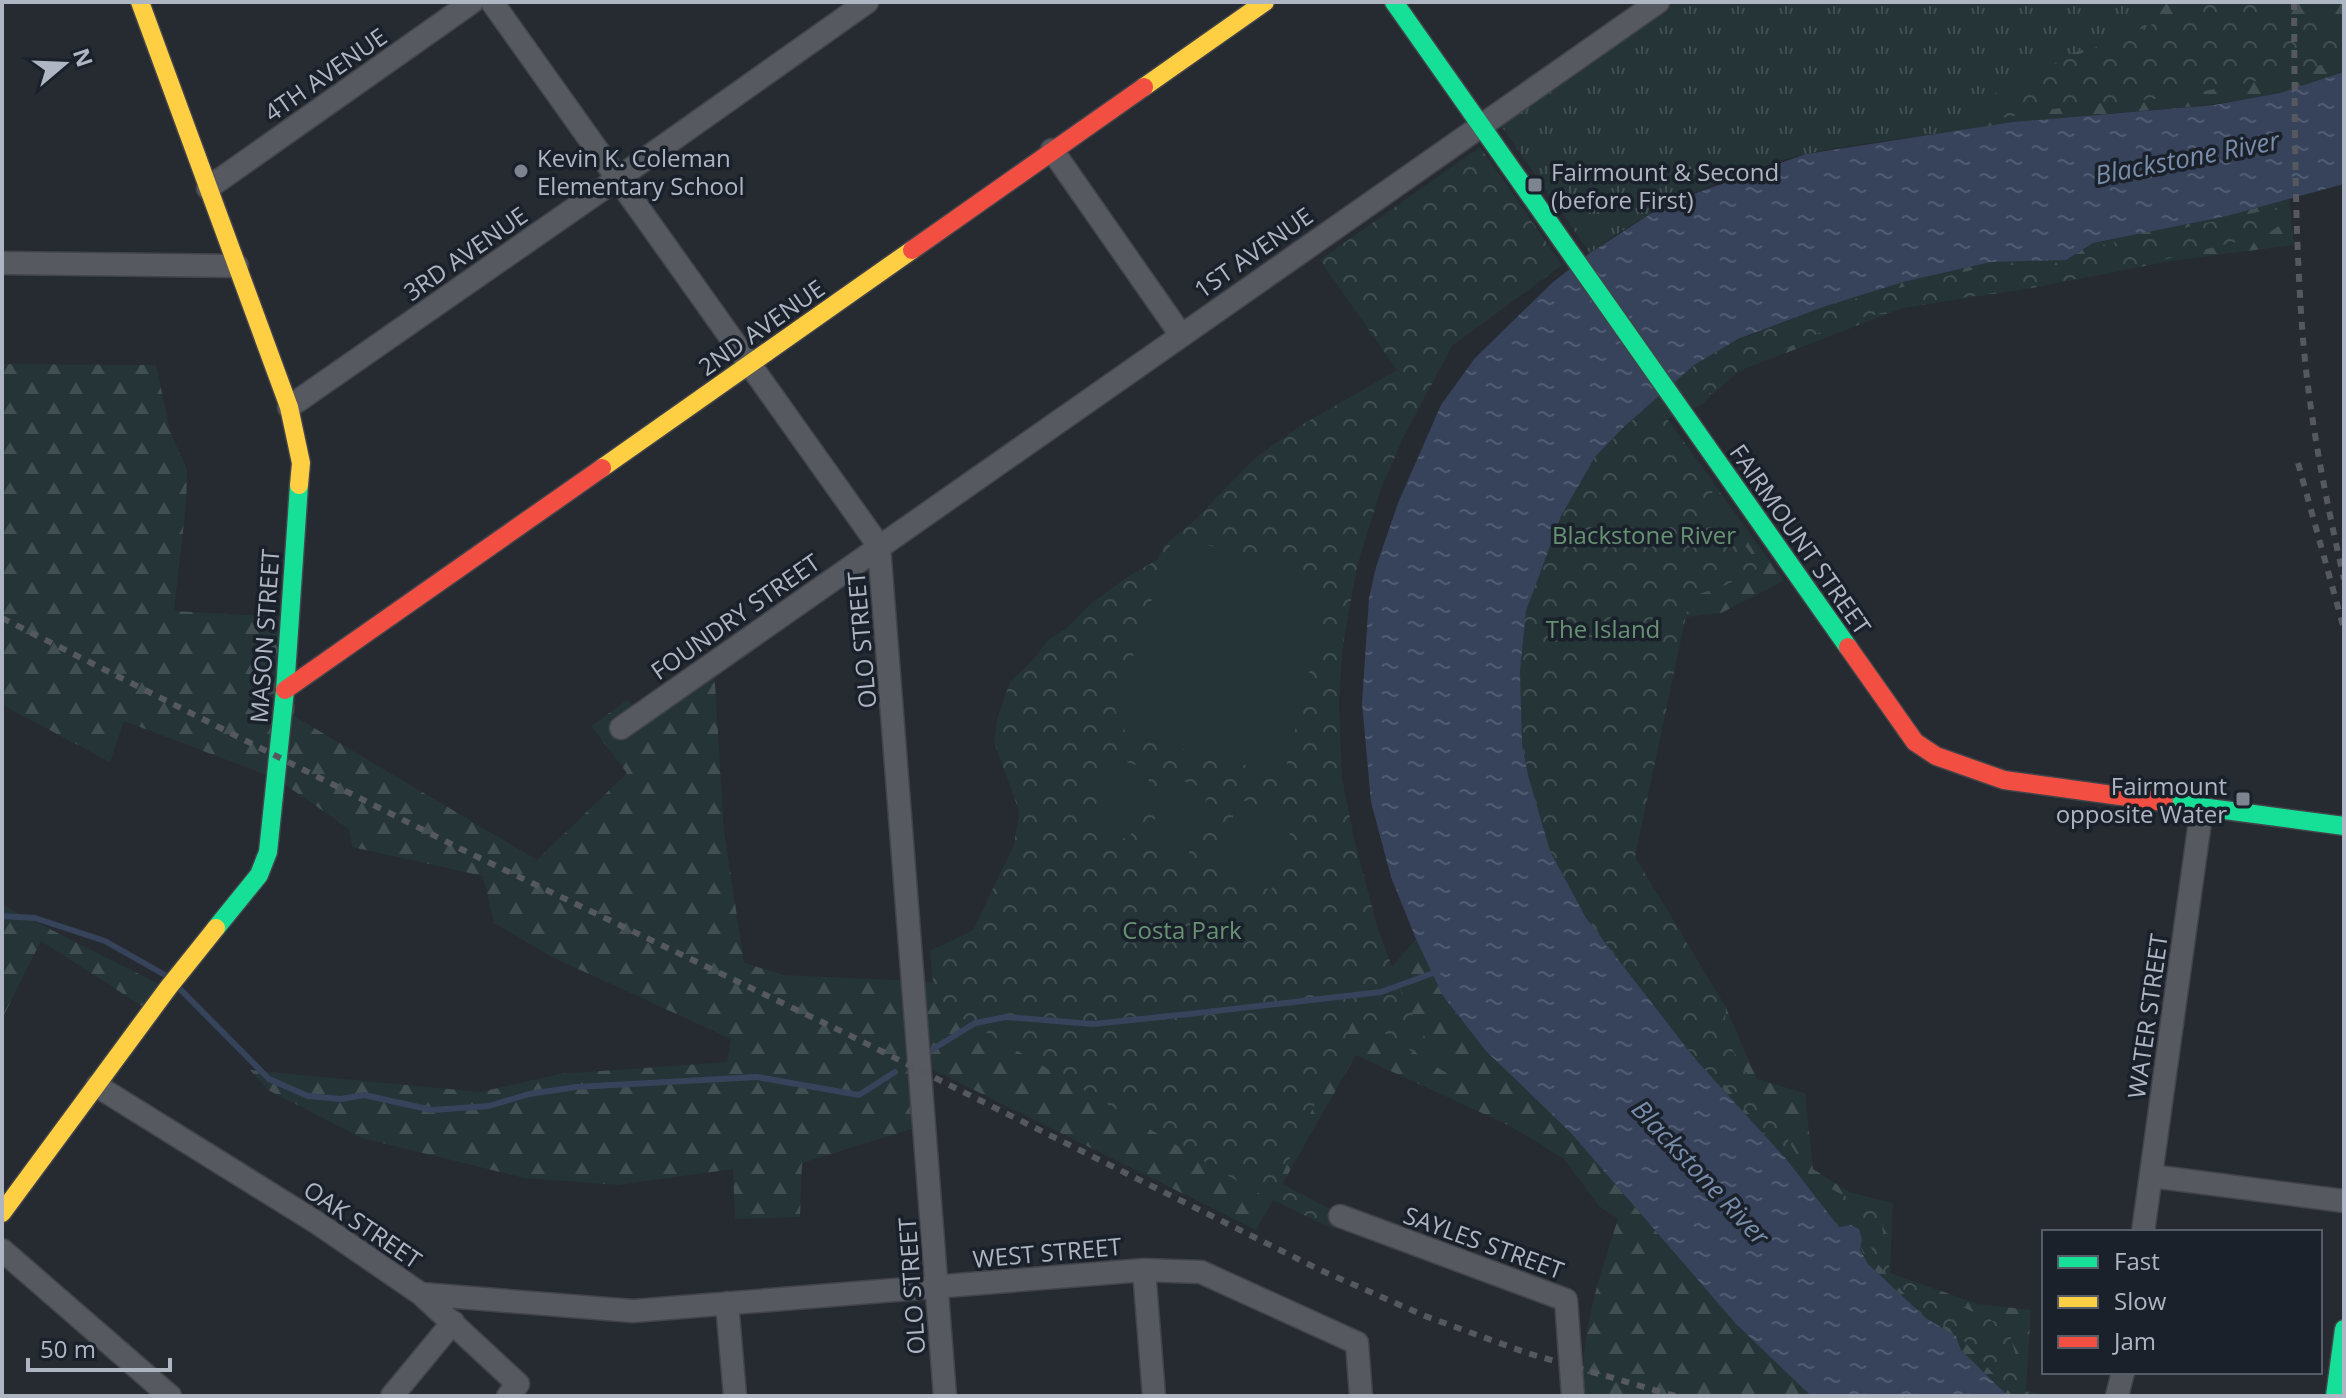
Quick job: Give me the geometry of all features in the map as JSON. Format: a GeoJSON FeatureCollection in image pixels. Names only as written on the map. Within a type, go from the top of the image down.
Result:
{"type":"FeatureCollection","features":[{"type":"Feature","properties":{"kind":"street","name":"MASON STREET"},"geometry":{"type":"LineString","coordinates":[[2,1213],[168,988],[259,875],[268,852],[285,690],[301,463],[289,407],[140,2]]}},
{"type":"Feature","properties":{"kind":"street","name":"4TH AVENUE"},"geometry":{"type":"LineString","coordinates":[[208,188],[472,2]]}},
{"type":"Feature","properties":{"kind":"street","name":"OLO STREET"},"geometry":{"type":"LineString","coordinates":[[492,2],[879,546],[945,1396]]}},
{"type":"Feature","properties":{"kind":"street","name":"3RD AVENUE"},"geometry":{"type":"LineString","coordinates":[[289,407],[867,2]]}},
{"type":"Feature","properties":{"kind":"street","name":"2ND AVENUE"},"geometry":{"type":"LineString","coordinates":[[285,690],[1265,2]]}},
{"type":"Feature","properties":{"kind":"street","name":"FAIRMOUNT STREET"},"geometry":{"type":"LineString","coordinates":[[1394,2],[1915,742],[1936,756],[2004,780],[2344,826]]}},
{"type":"Feature","properties":{"kind":"street","name":"1ST AVENUE"},"geometry":{"type":"LineString","coordinates":[[879,546],[1658,2]]}},
{"type":"Feature","properties":{"kind":"street"},"geometry":{"type":"LineString","coordinates":[[1052,150],[1181,335]]}},
{"type":"Feature","properties":{"kind":"street"},"geometry":{"type":"LineString","coordinates":[[2,263],[237,266]]}},
{"type":"Feature","properties":{"kind":"street","name":"FOUNDRY STREET"},"geometry":{"type":"LineString","coordinates":[[621,728],[879,546]]}},
{"type":"Feature","properties":{"kind":"street","name":"WATER STREET"},"geometry":{"type":"LineString","coordinates":[[2143,1230],[2202,807]]}},
{"type":"Feature","properties":{"kind":"street","name":"OAK STREET"},"geometry":{"type":"LineString","coordinates":[[97,1086],[319,1224],[421,1294],[633,1311],[727,1303]]}},
{"type":"Feature","properties":{"kind":"street"},"geometry":{"type":"LineString","coordinates":[[2151,1176],[2344,1201]]}},
{"type":"Feature","properties":{"kind":"street","name":"SAYLES STREET"},"geometry":{"type":"LineString","coordinates":[[1340,1216],[1566,1300],[1573,1396]]}},
{"type":"Feature","properties":{"kind":"street"},"geometry":{"type":"LineString","coordinates":[[2,1250],[170,1396]]}},
{"type":"Feature","properties":{"kind":"street"},"geometry":{"type":"LineString","coordinates":[[1144,1270],[1154,1396]]}},
{"type":"Feature","properties":{"kind":"street","name":"WEST STREET"},"geometry":{"type":"LineString","coordinates":[[727,1303],[1144,1270],[1201,1272],[1357,1343],[1361,1396]]}},
{"type":"Feature","properties":{"kind":"street"},"geometry":{"type":"LineString","coordinates":[[421,1294],[518,1384],[508,1396]]}},
{"type":"Feature","properties":{"kind":"street"},"geometry":{"type":"LineString","coordinates":[[727,1303],[735,1396]]}},
{"type":"Feature","properties":{"kind":"street"},"geometry":{"type":"LineString","coordinates":[[392,1396],[453,1322]]}},
{"type":"Feature","properties":{"kind":"street"},"geometry":{"type":"LineString","coordinates":[[2335,1396],[2344,1329]]}},
{"type":"Feature","properties":{"kind":"street"},"geometry":{"type":"LineString","coordinates":[[2117,1396],[2122,1374]]}},
{"type":"Feature","properties":{"kind":"green space"},"geometry":{"type":"Polygon","coordinates":[[[1652,2],[2167,2],[2155,21],[2085,49],[1991,97],[1969,129],[1826,150],[1750,170],[1665,206],[1590,253],[1492,113],[1652,2]]]}},
{"type":"Feature","properties":{"kind":"green space","name":"Blackstone River"},"geometry":{"type":"Polygon","coordinates":[[[2167,2],[2344,2],[2344,72],[2298,88],[2250,98],[1969,129],[1991,97],[2026,69],[2155,21],[2167,2]]]}},
{"type":"Feature","properties":{"kind":"green space","name":"Blackstone River"},"geometry":{"type":"Polygon","coordinates":[[[2207,2],[2276,2],[2283,22],[2344,15],[2344,59],[2267,79],[2168,98],[2077,105],[1985,121],[2025,76],[2207,2]]]}},
{"type":"Feature","properties":{"kind":"green space","name":"Costa Park"},"geometry":{"type":"Polygon","coordinates":[[[1480,147],[1562,265],[1452,346],[1402,440],[1380,492],[1357,567],[1343,645],[1339,701],[1342,779],[1378,929],[1405,1002],[1427,1041],[1484,1095],[1356,1014],[1279,1182],[1339,1214],[1333,1229],[1254,1191],[935,1002],[930,951],[973,930],[1014,845],[1019,811],[994,742],[997,719],[1010,682],[1047,641],[1065,629],[1094,601],[1157,560],[1165,545],[1196,519],[1254,459],[1300,426],[1397,370],[1320,260],[1480,147]]]}},
{"type":"Feature","properties":{"kind":"green space"},"geometry":{"type":"Polygon","coordinates":[[[2289,199],[2294,245],[2171,261],[2032,288],[1903,308],[1739,371],[1702,404],[1667,419],[1784,581],[1721,613],[1677,618],[1643,782],[1635,857],[1726,1008],[1757,1079],[1805,1093],[1813,1169],[1849,1192],[1893,1203],[1890,1273],[1978,1304],[2031,1310],[2026,1390],[2048,1396],[2008,1396],[1961,1350],[1958,1339],[1927,1319],[1868,1264],[1847,1226],[1839,1227],[1787,1160],[1696,1060],[1586,918],[1550,851],[1528,775],[1522,744],[1520,671],[1626,425],[1694,365],[1721,347],[1826,306],[1903,282],[1991,262],[2066,260],[2093,243],[2227,216],[2289,199]]]}},
{"type":"Feature","properties":{"kind":"green space","name":"Blackstone River"},"geometry":{"type":"Polygon","coordinates":[[[2281,207],[2284,222],[2268,234],[2105,274],[1904,308],[1842,322],[1739,371],[1698,402],[1685,373],[1721,347],[1826,306],[1992,265],[2067,265],[2098,246],[2281,207]]]}},
{"type":"Feature","properties":{"kind":"green space"},"geometry":{"type":"Polygon","coordinates":[[[2,364],[156,365],[170,431],[187,470],[174,611],[299,618],[294,716],[537,860],[627,773],[591,726],[627,700],[642,715],[714,667],[724,830],[744,963],[784,975],[936,982],[1392,967],[1416,939],[1443,996],[1486,1051],[1571,1133],[1736,1324],[1811,1396],[1584,1396],[1588,1328],[1618,1219],[1599,1206],[1564,1159],[1510,1126],[1356,1055],[1256,1230],[914,1060],[918,1127],[802,1163],[800,1217],[735,1219],[733,1169],[618,1185],[524,1178],[362,1138],[268,1090],[250,1070],[481,1092],[559,1074],[727,1062],[731,1039],[552,957],[494,923],[483,876],[352,847],[349,829],[277,779],[124,721],[110,762],[2,705],[2,364]]]}},
{"type":"Feature","properties":{"kind":"green space","name":"The Island"},"geometry":{"type":"Polygon","coordinates":[[[1646,407],[1667,419],[1714,483],[1711,499],[1761,567],[1724,586],[1690,597],[1635,857],[1726,1008],[1724,1036],[1812,1179],[1880,1214],[1890,1273],[2008,1328],[2026,1391],[2035,1396],[2013,1396],[1954,1330],[1927,1319],[1876,1262],[1864,1225],[1787,1160],[1722,1081],[1721,1087],[1696,1060],[1581,910],[1550,851],[1528,775],[1521,727],[1520,671],[1526,611],[1561,516],[1595,457],[1646,407]]]}},
{"type":"Feature","properties":{"kind":"green space"},"geometry":{"type":"Polygon","coordinates":[[[1173,537],[1250,555],[1298,573],[1314,593],[1320,614],[1318,637],[1284,775],[1127,735],[1115,710],[1173,537]]]}},
{"type":"Feature","properties":{"kind":"green space"},"geometry":{"type":"Polygon","coordinates":[[[1111,757],[1152,770],[1129,840],[1089,826],[1111,757]]]}},
{"type":"Feature","properties":{"kind":"green space"},"geometry":{"type":"Polygon","coordinates":[[[1168,776],[1209,790],[1187,859],[1147,845],[1168,776]]]}},
{"type":"Feature","properties":{"kind":"green space"},"geometry":{"type":"Polygon","coordinates":[[[1239,799],[1295,818],[1271,890],[1215,871],[1239,799]]]}},
{"type":"Feature","properties":{"kind":"green space"},"geometry":{"type":"Polygon","coordinates":[[[2,905],[161,985],[142,1006],[41,941],[2,1019],[2,905]]]}},
{"type":"Feature","properties":{"kind":"water"},"geometry":{"type":"Polygon","coordinates":[[[2344,72],[2344,184],[2227,216],[2093,243],[2066,260],[1991,262],[1903,282],[1826,306],[1738,339],[1694,365],[1626,425],[1595,457],[1561,516],[1526,611],[1520,671],[1522,744],[1550,851],[1586,918],[1696,1060],[1787,1160],[1839,1227],[1851,1225],[1859,1229],[1862,1239],[1860,1249],[1868,1264],[1927,1319],[1956,1336],[1961,1350],[2008,1396],[1811,1396],[1736,1324],[1571,1133],[1486,1051],[1443,996],[1416,939],[1391,877],[1371,802],[1362,703],[1369,598],[1398,503],[1441,405],[1475,358],[1552,283],[1590,253],[1652,213],[1682,198],[1806,154],[2013,122],[2214,105],[2280,93],[2344,72]]]}},
{"type":"Feature","properties":{"kind":"waterway"},"geometry":{"type":"LineString","coordinates":[[2,916],[35,918],[105,941],[165,975]]}},
{"type":"Feature","properties":{"kind":"waterway"},"geometry":{"type":"LineString","coordinates":[[925,1054],[975,1023],[1006,1017],[1093,1024],[1189,1014],[1381,992],[1439,971]]}},
{"type":"Feature","properties":{"kind":"waterway"},"geometry":{"type":"LineString","coordinates":[[179,988],[269,1079],[308,1096],[341,1099],[364,1095],[432,1110],[489,1106],[529,1094],[577,1087],[757,1077],[859,1095],[895,1072]]}},
{"type":"Feature","properties":{"kind":"railway"},"geometry":{"type":"LineString","coordinates":[[2294,2],[2296,204],[2305,358],[2318,453],[2344,579]]}},
{"type":"Feature","properties":{"kind":"railway"},"geometry":{"type":"LineString","coordinates":[[2298,463],[2344,629]]}},
{"type":"Feature","properties":{"kind":"railway"},"geometry":{"type":"LineString","coordinates":[[2,618],[461,849],[845,1033],[1318,1269],[1425,1316],[1527,1353],[1675,1396]]}},
{"type":"Feature","properties":{"kind":"traffic: fast"},"geometry":{"type":"LineString","coordinates":[[1394,2],[1848,647]]}},
{"type":"Feature","properties":{"kind":"traffic: fast"},"geometry":{"type":"LineString","coordinates":[[216,928],[259,875],[268,852],[285,690],[299,485]]}},
{"type":"Feature","properties":{"kind":"traffic: fast"},"geometry":{"type":"LineString","coordinates":[[2164,802],[2344,826]]}},
{"type":"Feature","properties":{"kind":"traffic: fast"},"geometry":{"type":"LineString","coordinates":[[2335,1396],[2344,1329]]}},
{"type":"Feature","properties":{"kind":"traffic: slow"},"geometry":{"type":"LineString","coordinates":[[140,2],[289,407],[301,463],[299,485]]}},
{"type":"Feature","properties":{"kind":"traffic: slow"},"geometry":{"type":"LineString","coordinates":[[1144,87],[1265,2]]}},
{"type":"Feature","properties":{"kind":"traffic: slow"},"geometry":{"type":"LineString","coordinates":[[602,468],[912,250]]}},
{"type":"Feature","properties":{"kind":"traffic: slow"},"geometry":{"type":"LineString","coordinates":[[2,1213],[216,928]]}},
{"type":"Feature","properties":{"kind":"traffic: jam"},"geometry":{"type":"LineString","coordinates":[[912,250],[1144,87]]}},
{"type":"Feature","properties":{"kind":"traffic: jam"},"geometry":{"type":"LineString","coordinates":[[285,690],[602,468]]}},
{"type":"Feature","properties":{"kind":"traffic: jam"},"geometry":{"type":"LineString","coordinates":[[1848,647],[1915,742],[1936,756],[2004,780],[2164,802]]}},
{"type":"Feature","properties":{"kind":"place","name":"Kevin K. Coleman Elementary School"},"geometry":{"type":"Point","coordinates":[521,171]}},
{"type":"Feature","properties":{"kind":"place","name":"Fairmount & Second (before First)"},"geometry":{"type":"Point","coordinates":[1535,185]}},
{"type":"Feature","properties":{"kind":"place","name":"Fairmount opposite Water"},"geometry":{"type":"Point","coordinates":[2243,799]}}]}
